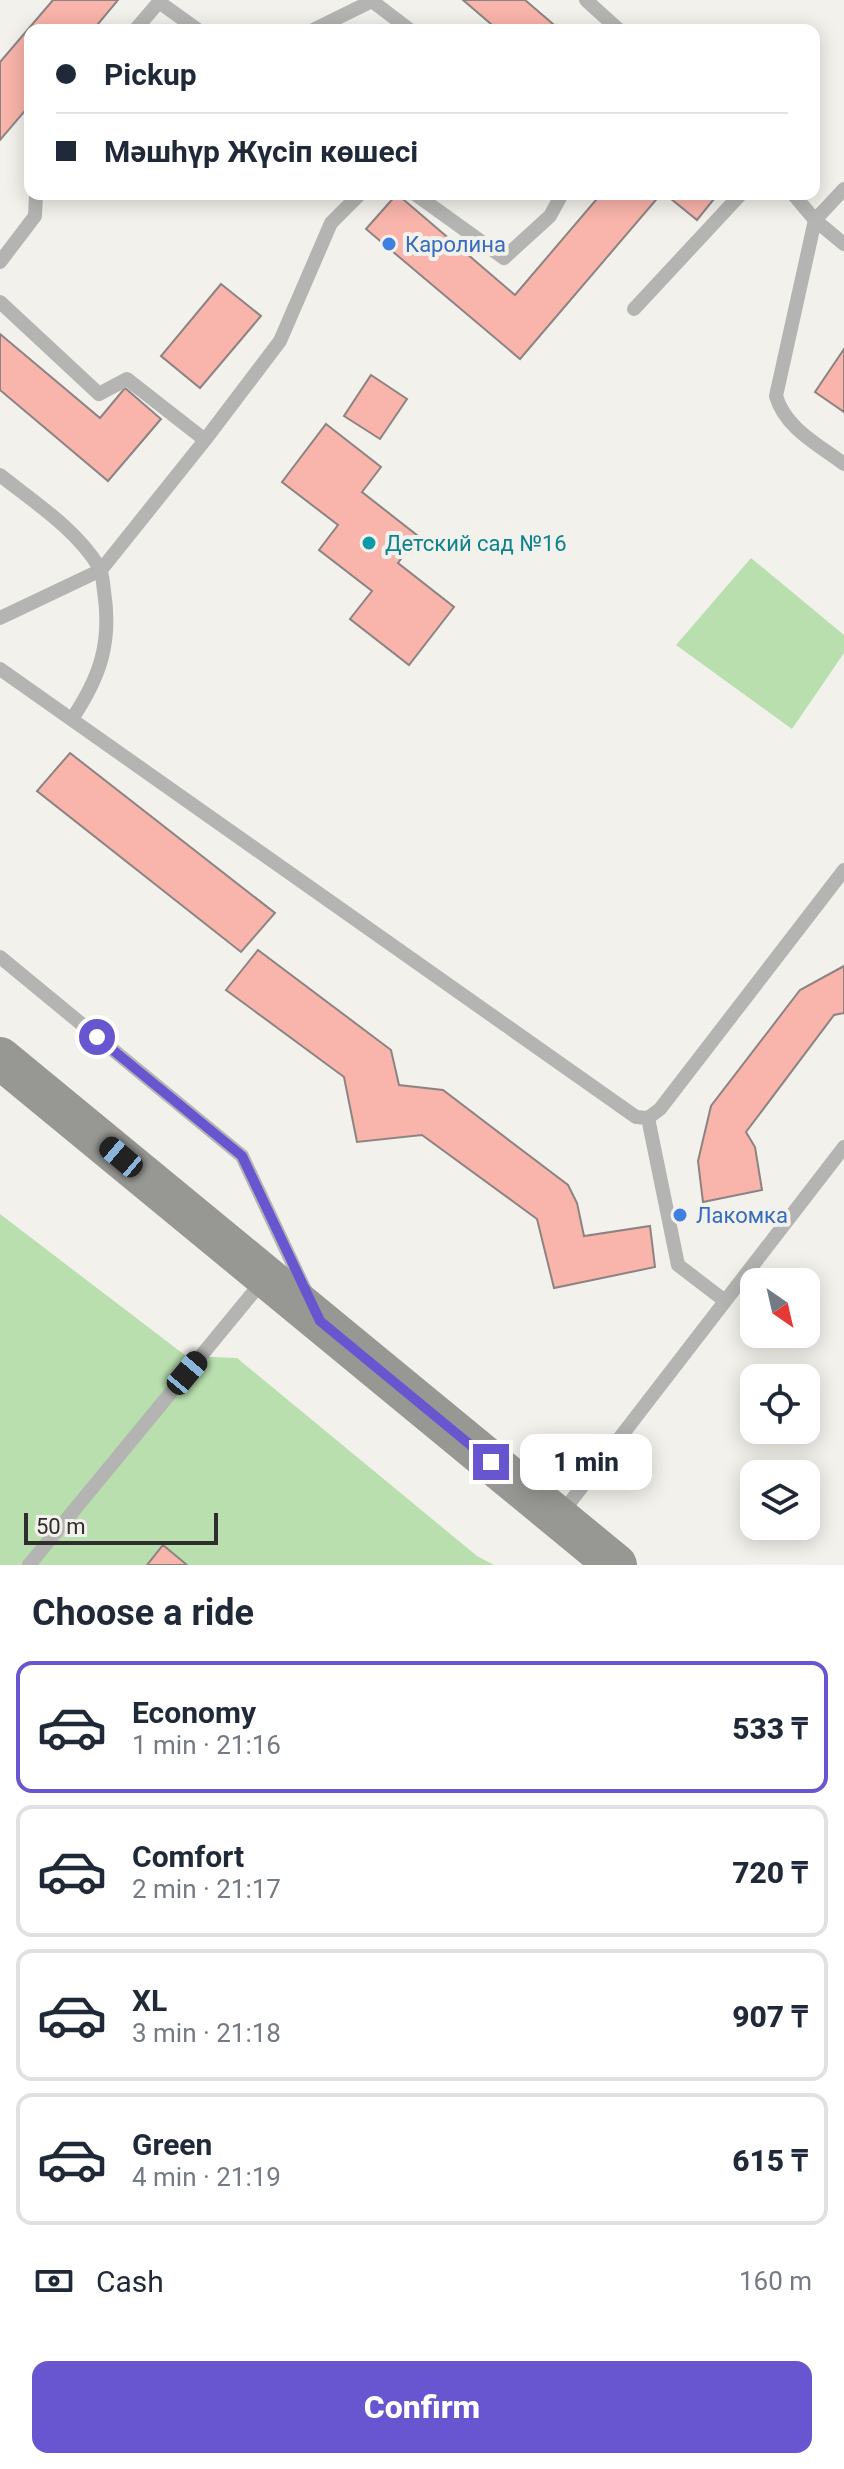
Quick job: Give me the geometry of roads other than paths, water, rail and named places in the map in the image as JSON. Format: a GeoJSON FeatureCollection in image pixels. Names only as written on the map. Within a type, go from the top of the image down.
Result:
{"type":"FeatureCollection","features":[{"type":"Feature","properties":{"kind":"main road"},"geometry":{"type":"LineString","coordinates":[[0,1058],[616,1565]]}},
{"type":"Feature","properties":{"kind":"lane"},"geometry":{"type":"LineString","coordinates":[[586,0],[612,24]]}},
{"type":"Feature","properties":{"kind":"lane"},"geometry":{"type":"LineString","coordinates":[[140,24],[158,1],[190,24]]}},
{"type":"Feature","properties":{"kind":"lane"},"geometry":{"type":"LineString","coordinates":[[325,24],[372,1],[402,24]]}},
{"type":"Feature","properties":{"kind":"lane"},"geometry":{"type":"LineString","coordinates":[[844,189],[815,220],[776,396],[781,412],[792,424],[844,464]]}},
{"type":"Feature","properties":{"kind":"lane"},"geometry":{"type":"LineString","coordinates":[[0,262],[35,216],[36,200]]}},
{"type":"Feature","properties":{"kind":"lane"},"geometry":{"type":"LineString","coordinates":[[0,618],[101,570],[280,341],[331,223],[354,200]]}},
{"type":"Feature","properties":{"kind":"lane"},"geometry":{"type":"LineString","coordinates":[[423,200],[504,258],[550,216],[559,200]]}},
{"type":"Feature","properties":{"kind":"lane"},"geometry":{"type":"LineString","coordinates":[[634,309],[735,200]]}},
{"type":"Feature","properties":{"kind":"lane"},"geometry":{"type":"LineString","coordinates":[[798,200],[815,220],[844,244]]}},
{"type":"Feature","properties":{"kind":"lane"},"geometry":{"type":"LineString","coordinates":[[0,302],[99,394],[127,379],[205,440]]}},
{"type":"Feature","properties":{"kind":"lane"},"geometry":{"type":"LineString","coordinates":[[0,475],[65,527],[101,570],[108,636],[91,687],[72,719]]}},
{"type":"Feature","properties":{"kind":"lane"},"geometry":{"type":"LineString","coordinates":[[0,669],[636,1117],[648,1118],[660,1109],[844,870]]}},
{"type":"Feature","properties":{"kind":"lane"},"geometry":{"type":"LineString","coordinates":[[0,957],[242,1156],[320,1321]]}},
{"type":"Feature","properties":{"kind":"lane"},"geometry":{"type":"LineString","coordinates":[[648,1118],[678,1265],[725,1301]]}},
{"type":"Feature","properties":{"kind":"lane"},"geometry":{"type":"LineString","coordinates":[[559,1518],[844,1147]]}},
{"type":"Feature","properties":{"kind":"lane"},"geometry":{"type":"LineString","coordinates":[[29,1565],[266,1277]]}},
{"type":"Feature","properties":{"kind":"place","name":"Каролина"},"geometry":{"type":"Point","coordinates":[389,244]}},
{"type":"Feature","properties":{"kind":"place","name":"Детский сад №16"},"geometry":{"type":"Point","coordinates":[369,543]}},
{"type":"Feature","properties":{"kind":"place","name":"Лакомка"},"geometry":{"type":"Point","coordinates":[680,1215]}}]}
